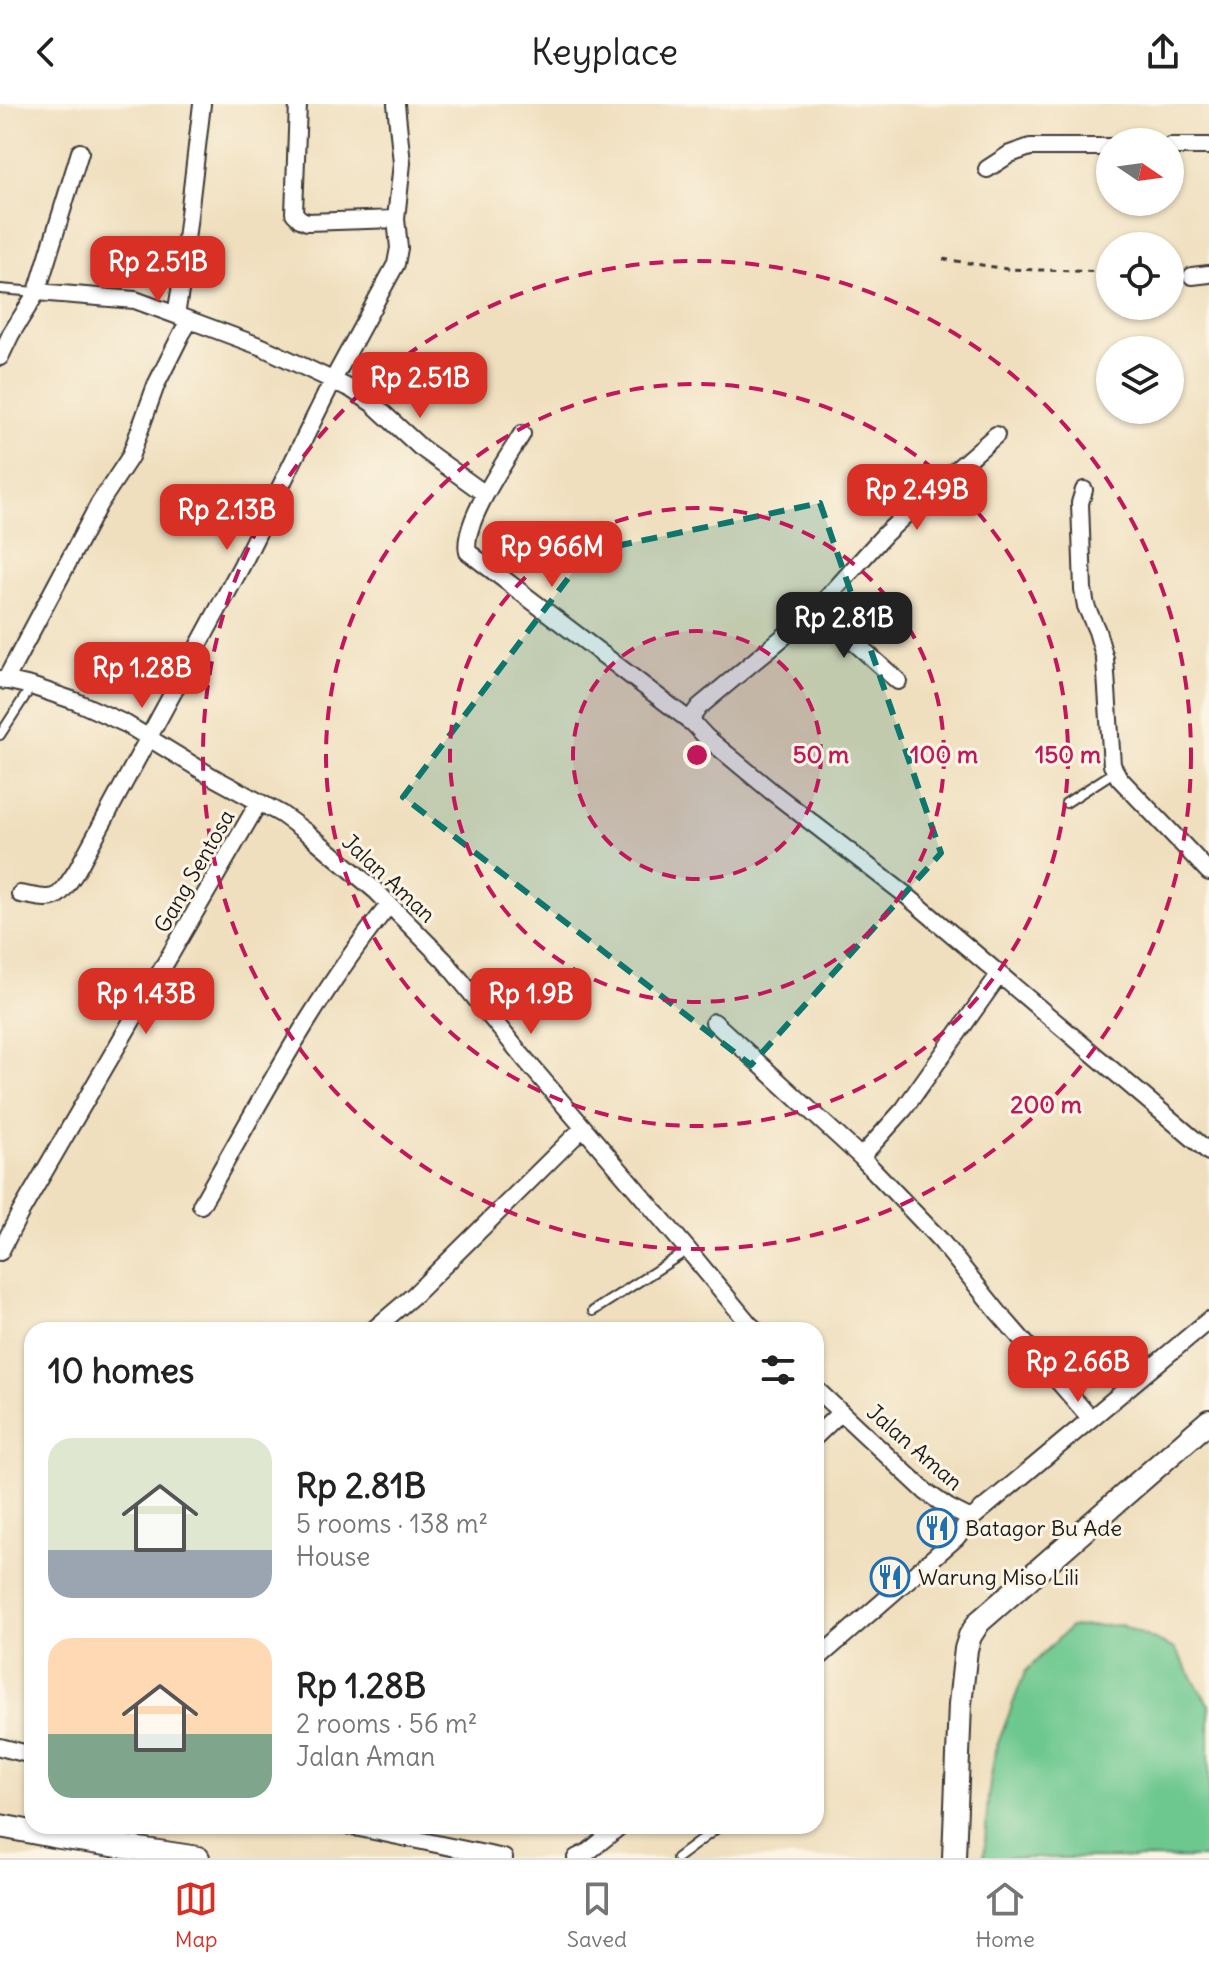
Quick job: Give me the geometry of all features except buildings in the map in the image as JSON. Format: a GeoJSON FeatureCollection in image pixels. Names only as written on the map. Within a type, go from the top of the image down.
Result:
{"type":"FeatureCollection","features":[{"type":"Feature","properties":{"kind":"street"},"geometry":{"type":"LineString","coordinates":[[3,680],[99,504],[130,457],[156,385],[182,333],[180,291],[202,104]]}},
{"type":"Feature","properties":{"kind":"street"},"geometry":{"type":"LineString","coordinates":[[298,104],[294,213],[307,222],[396,219]]}},
{"type":"Feature","properties":{"kind":"street"},"geometry":{"type":"LineString","coordinates":[[20,894],[54,898],[62,892],[85,857],[242,565],[333,380],[396,264],[399,248],[396,219],[402,163],[396,104]]}},
{"type":"Feature","properties":{"kind":"street"},"geometry":{"type":"LineString","coordinates":[[1184,146],[1209,146]]}},
{"type":"Feature","properties":{"kind":"street"},"geometry":{"type":"LineString","coordinates":[[987,169],[1010,154],[1030,147],[1096,147]]}},
{"type":"Feature","properties":{"kind":"street"},"geometry":{"type":"LineString","coordinates":[[0,357],[37,292],[80,152]]}},
{"type":"Feature","properties":{"kind":"street"},"geometry":{"type":"LineString","coordinates":[[37,292],[135,300],[262,347],[351,389],[373,404],[420,447],[485,494]]}},
{"type":"Feature","properties":{"kind":"street"},"geometry":{"type":"LineString","coordinates":[[522,434],[485,494],[467,542],[468,552],[689,721],[771,791],[907,896],[1209,1152]]}},
{"type":"Feature","properties":{"kind":"street"},"geometry":{"type":"LineString","coordinates":[[689,721],[699,707],[817,609],[885,534],[996,435]]}},
{"type":"Feature","properties":{"kind":"street"},"geometry":{"type":"LineString","coordinates":[[1084,490],[1080,503],[1083,589],[1105,659],[1114,772],[1209,872]]}},
{"type":"Feature","properties":{"kind":"street"},"geometry":{"type":"LineString","coordinates":[[817,609],[898,681]]}},
{"type":"Feature","properties":{"kind":"street","name":"Jalan Aman"},"geometry":{"type":"LineString","coordinates":[[3,680],[75,701],[126,724],[281,814],[376,891],[445,961],[748,1322]]}},
{"type":"Feature","properties":{"kind":"street","name":"Gang Sentosa"},"geometry":{"type":"LineString","coordinates":[[0,1252],[259,802]]}},
{"type":"Feature","properties":{"kind":"street"},"geometry":{"type":"LineString","coordinates":[[201,1205],[323,995],[389,905]]}},
{"type":"Feature","properties":{"kind":"street"},"geometry":{"type":"LineString","coordinates":[[861,1157],[904,1109],[999,975]]}},
{"type":"Feature","properties":{"kind":"street"},"geometry":{"type":"LineString","coordinates":[[714,1022],[861,1157],[941,1241],[1091,1419]]}},
{"type":"Feature","properties":{"kind":"street"},"geometry":{"type":"LineString","coordinates":[[382,1322],[414,1295],[583,1128]]}},
{"type":"Feature","properties":{"kind":"street","name":"Jalan Aman"},"geometry":{"type":"LineString","coordinates":[[824,1396],[926,1492],[971,1519],[1209,1320]]}},
{"type":"Feature","properties":{"kind":"street"},"geometry":{"type":"LineString","coordinates":[[824,1428],[841,1412]]}},
{"type":"Feature","properties":{"kind":"street"},"geometry":{"type":"LineString","coordinates":[[954,1858],[960,1704],[966,1649],[979,1622],[1209,1421]]}},
{"type":"Feature","properties":{"kind":"street"},"geometry":{"type":"LineString","coordinates":[[824,1653],[956,1538],[971,1519]]}},
{"type":"Feature","properties":{"kind":"street"},"geometry":{"type":"LineString","coordinates":[[0,1747],[24,1753]]}},
{"type":"Feature","properties":{"kind":"street"},"geometry":{"type":"LineString","coordinates":[[0,1826],[24,1831]]}},
{"type":"Feature","properties":{"kind":"street"},"geometry":{"type":"LineString","coordinates":[[42,1834],[198,1858]]}},
{"type":"Feature","properties":{"kind":"street"},"geometry":{"type":"LineString","coordinates":[[388,1834],[504,1858]]}},
{"type":"Feature","properties":{"kind":"street"},"geometry":{"type":"LineString","coordinates":[[576,1858],[610,1834]]}},
{"type":"Feature","properties":{"kind":"lane"},"geometry":{"type":"LineString","coordinates":[[0,289],[37,292]]}},
{"type":"Feature","properties":{"kind":"lane"},"geometry":{"type":"LineString","coordinates":[[0,735],[31,686]]}},
{"type":"Feature","properties":{"kind":"lane"},"geometry":{"type":"LineString","coordinates":[[1066,803],[1114,772]]}},
{"type":"Feature","properties":{"kind":"lane"},"geometry":{"type":"LineString","coordinates":[[593,1311],[688,1250]]}},
{"type":"Feature","properties":{"kind":"lane"},"geometry":{"type":"LineString","coordinates":[[677,1858],[709,1834]]}},
{"type":"Feature","properties":{"kind":"path"},"geometry":{"type":"LineString","coordinates":[[943,259],[1007,269],[1096,272]]}},
{"type":"Feature","properties":{"kind":"highlighted area"},"geometry":{"type":"Polygon","coordinates":[[[820,503],[941,853],[751,1065],[403,797],[588,552],[820,503]]]}},
{"type":"Feature","properties":{"kind":"green space"},"geometry":{"type":"Polygon","coordinates":[[[1121,1625],[1175,1649],[1209,1705],[1209,1858],[984,1858],[995,1751],[1025,1672],[1070,1627],[1121,1625]]]}},
{"type":"Feature","properties":{"kind":"place","name":"Batagor Bu Ade"},"geometry":{"type":"Point","coordinates":[937,1528]}},
{"type":"Feature","properties":{"kind":"place","name":"Warung Miso Lili"},"geometry":{"type":"Point","coordinates":[890,1577]}}]}
